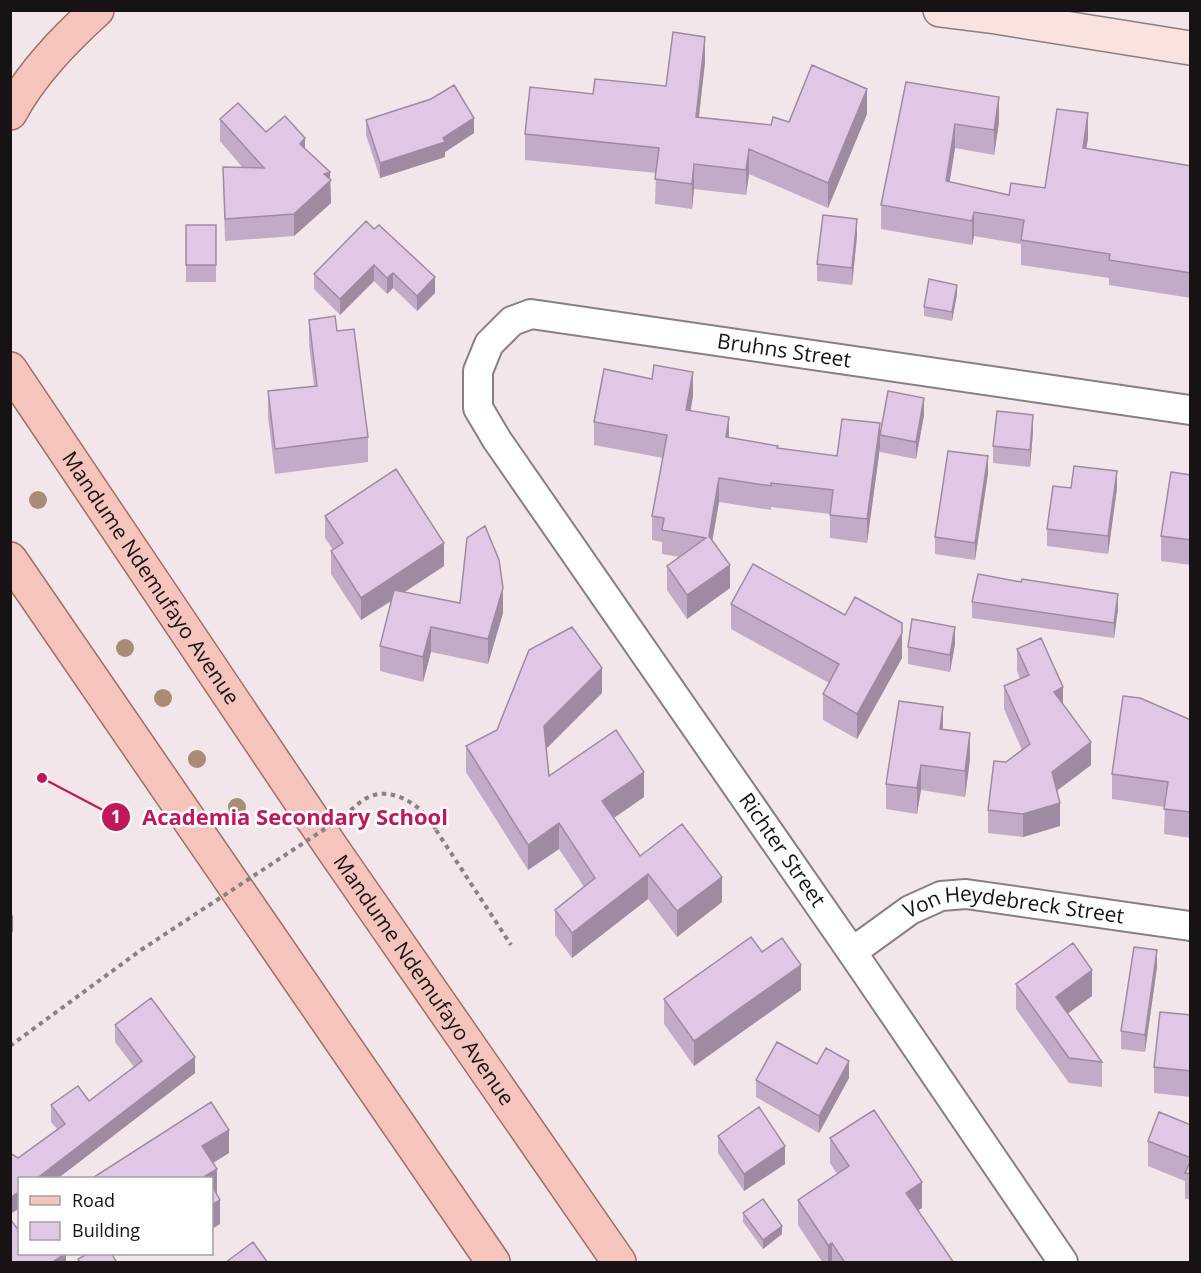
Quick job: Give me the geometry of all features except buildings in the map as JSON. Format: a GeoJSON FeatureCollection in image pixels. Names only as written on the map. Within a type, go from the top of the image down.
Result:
{"type":"FeatureCollection","features":[{"type":"Feature","properties":{"kind":"main road"},"geometry":{"type":"LineString","coordinates":[[10,113],[18,98],[69,35],[97,10]]}},
{"type":"Feature","properties":{"kind":"main road"},"geometry":{"type":"LineString","coordinates":[[940,10],[984,14],[1191,48]]}},
{"type":"Feature","properties":{"kind":"main road","name":"Mandume Ndemufayo Avenue"},"geometry":{"type":"LineString","coordinates":[[10,369],[332,848],[619,1263]]}},
{"type":"Feature","properties":{"kind":"main road"},"geometry":{"type":"LineString","coordinates":[[10,559],[493,1263]]}},
{"type":"Feature","properties":{"kind":"street","name":"Bruhns Street"},"geometry":{"type":"LineString","coordinates":[[497,440],[478,408],[478,371],[489,344],[512,321],[531,314],[1191,410]]}},
{"type":"Feature","properties":{"kind":"street","name":"Richter Street"},"geometry":{"type":"LineString","coordinates":[[497,440],[852,952],[1063,1263]]}},
{"type":"Feature","properties":{"kind":"street","name":"Von Heydebreck Street"},"geometry":{"type":"LineString","coordinates":[[852,952],[910,910],[941,896],[966,894],[1191,926]]}},
{"type":"Feature","properties":{"kind":"path"},"geometry":{"type":"LineString","coordinates":[[10,1046],[141,950],[343,817],[366,798],[382,794],[399,797],[416,805],[430,819],[511,945]]}},
{"type":"Feature","properties":{"kind":"place","name":"Academia Secondary School"},"geometry":{"type":"Point","coordinates":[42,778]}}]}
